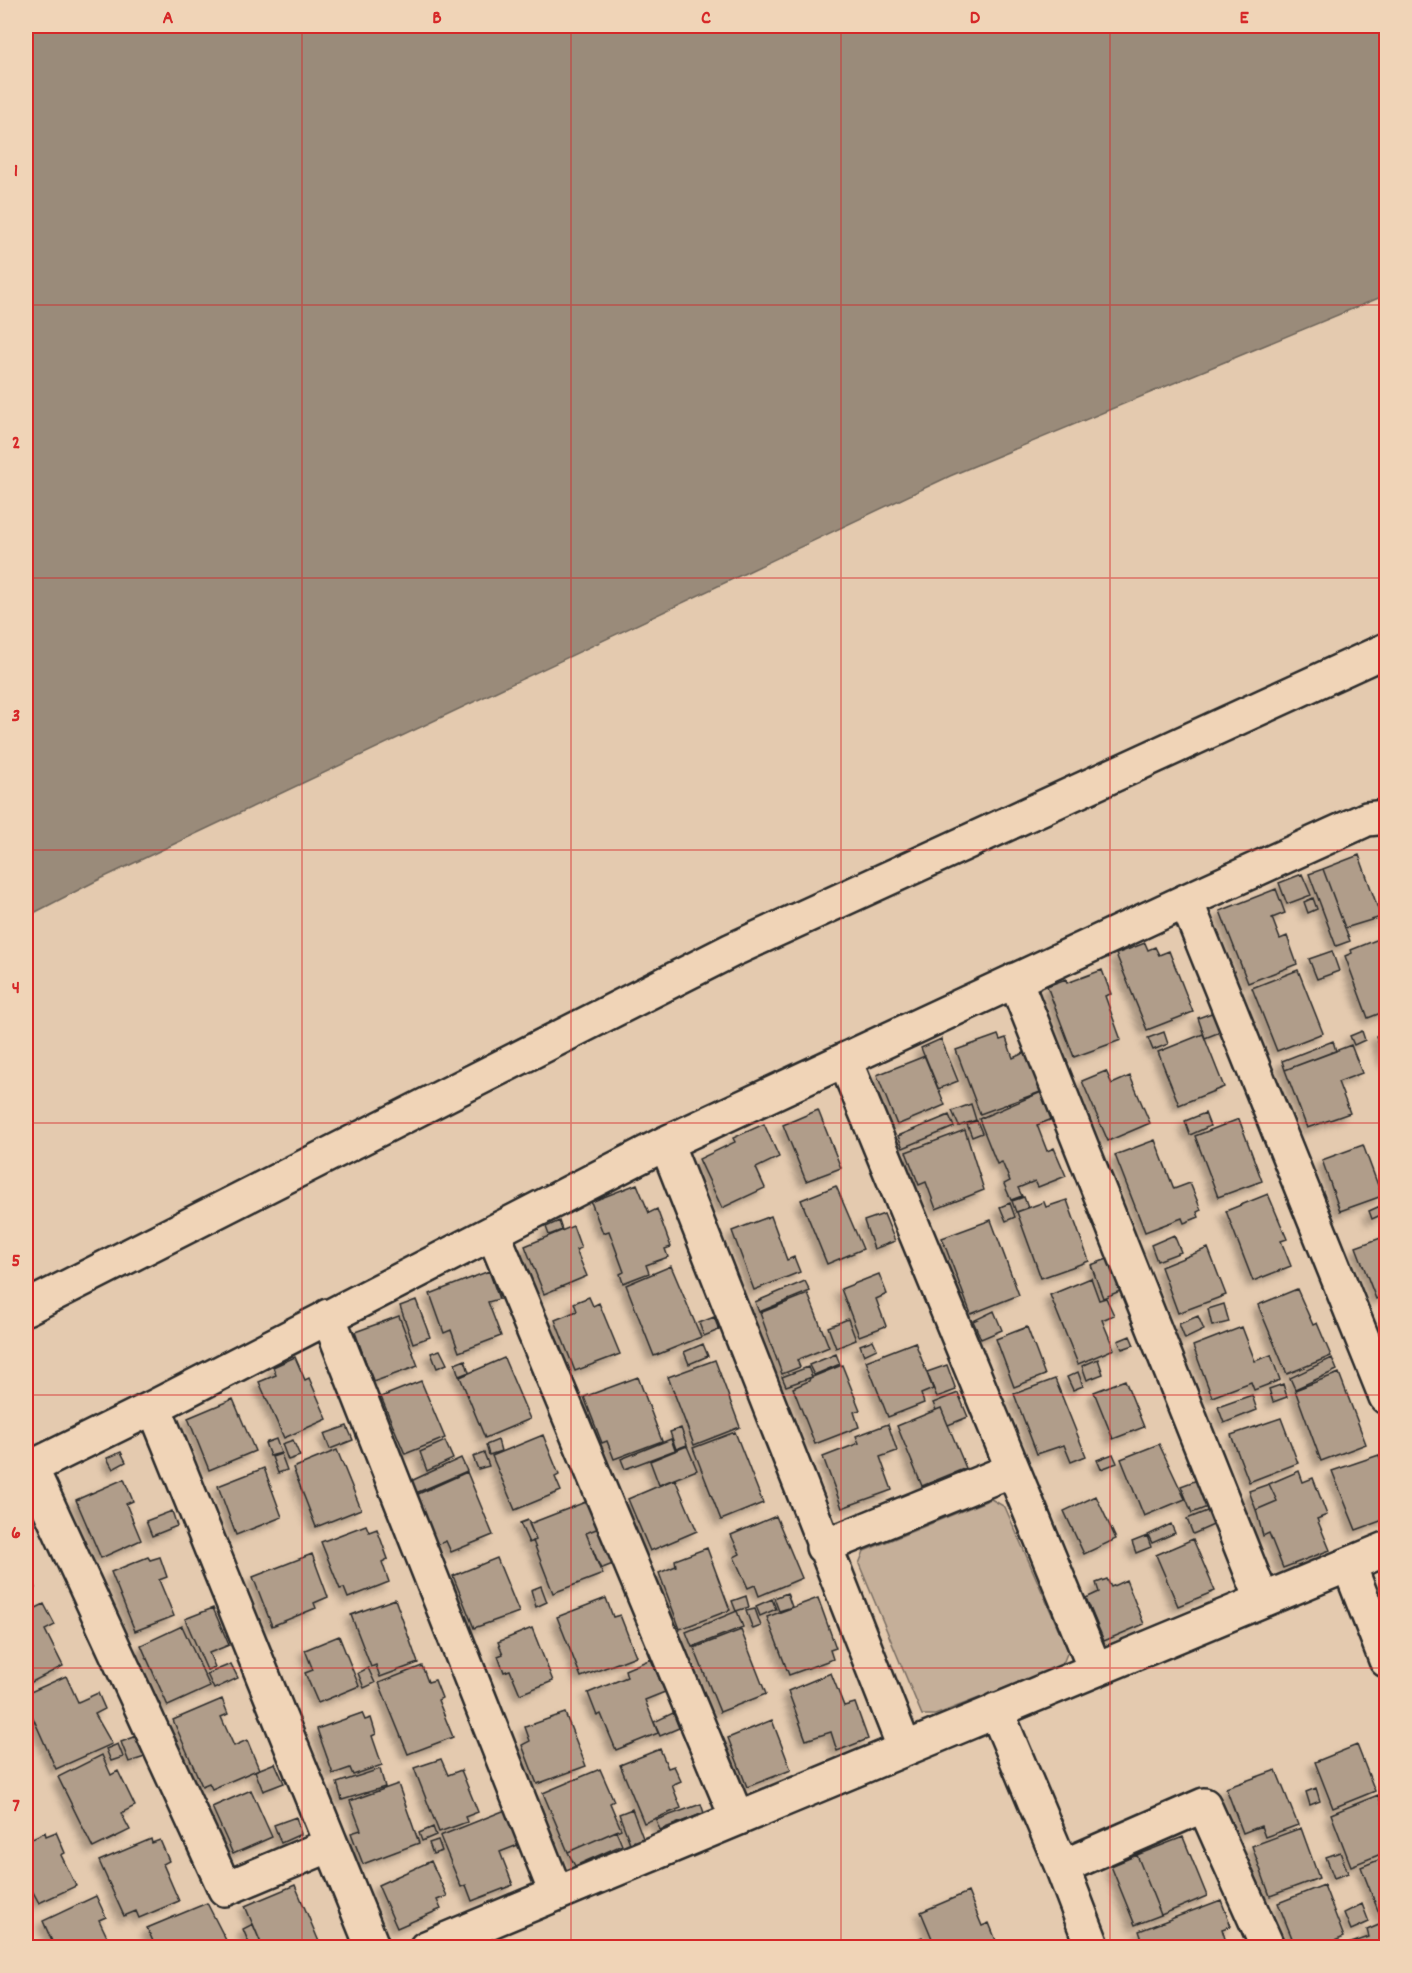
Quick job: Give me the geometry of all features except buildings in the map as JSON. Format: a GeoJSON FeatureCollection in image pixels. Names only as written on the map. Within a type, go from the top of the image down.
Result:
{"type":"FeatureCollection","features":[{"type":"Feature","properties":{"kind":"street"},"geometry":{"type":"LineString","coordinates":[[26,1308],[732,950],[1386,650]]}},
{"type":"Feature","properties":{"kind":"street"},"geometry":{"type":"LineString","coordinates":[[330,1845],[225,1888],[28,1469],[154,1407],[666,1143],[1367,819],[1386,817]]}},
{"type":"Feature","properties":{"kind":"street"},"geometry":{"type":"LineString","coordinates":[[1186,901],[1386,1397]]}},
{"type":"Feature","properties":{"kind":"street"},"geometry":{"type":"LineString","coordinates":[[1015,980],[1262,1599]]}},
{"type":"Feature","properties":{"kind":"street"},"geometry":{"type":"LineString","coordinates":[[845,1061],[1095,1670]]}},
{"type":"Feature","properties":{"kind":"street"},"geometry":{"type":"LineString","coordinates":[[666,1143],[822,1547],[904,1747]]}},
{"type":"Feature","properties":{"kind":"street"},"geometry":{"type":"LineString","coordinates":[[493,1233],[737,1818]]}},
{"type":"Feature","properties":{"kind":"street"},"geometry":{"type":"LineString","coordinates":[[327,1316],[556,1893]]}},
{"type":"Feature","properties":{"kind":"street"},"geometry":{"type":"LineString","coordinates":[[154,1407],[373,1947]]}},
{"type":"Feature","properties":{"kind":"street"},"geometry":{"type":"LineString","coordinates":[[822,1547],[1012,1470]]}},
{"type":"Feature","properties":{"kind":"street"},"geometry":{"type":"LineString","coordinates":[[426,1947],[1386,1549]]}},
{"type":"Feature","properties":{"kind":"street"},"geometry":{"type":"LineString","coordinates":[[1349,1565],[1386,1660]]}},
{"type":"Feature","properties":{"kind":"street"},"geometry":{"type":"LineString","coordinates":[[996,1710],[1093,1947]]}},
{"type":"Feature","properties":{"kind":"street"},"geometry":{"type":"LineString","coordinates":[[1062,1867],[1204,1805],[1268,1947]]}},
{"type":"Feature","properties":{"kind":"shaded area"},"geometry":{"type":"Polygon","coordinates":[[[26,26],[1386,26],[1386,295],[950,476],[94,882],[26,917],[26,26]]]}},
{"type":"Feature","properties":{"kind":"shaded area"},"geometry":{"type":"Polygon","coordinates":[[[991,1499],[1005,1507],[1068,1651],[1062,1666],[935,1715],[922,1715],[859,1564],[864,1551],[991,1499]]]}}]}
